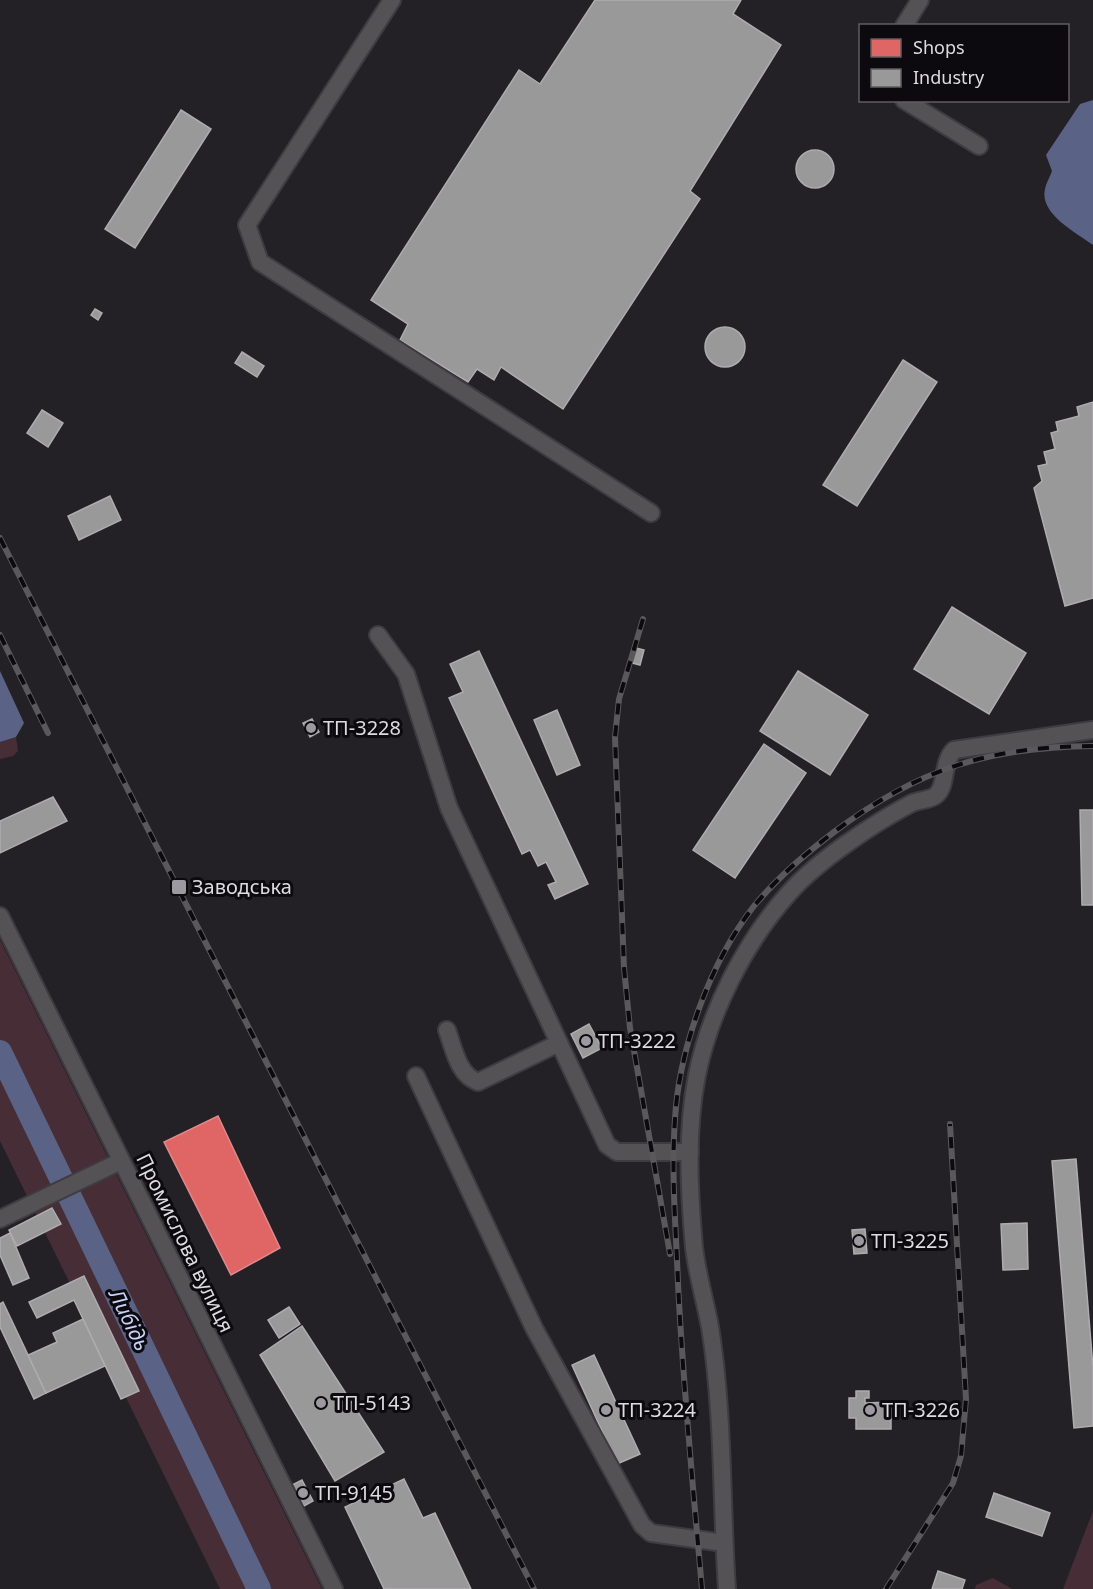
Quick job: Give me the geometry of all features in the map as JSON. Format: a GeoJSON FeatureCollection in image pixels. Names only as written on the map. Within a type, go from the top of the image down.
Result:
{"type":"FeatureCollection","features":[{"type":"Feature","properties":{"kind":"street"},"geometry":{"type":"LineString","coordinates":[[392,0],[247,225],[260,262],[651,513]]}},
{"type":"Feature","properties":{"kind":"street"},"geometry":{"type":"LineString","coordinates":[[905,24],[920,0]]}},
{"type":"Feature","properties":{"kind":"street"},"geometry":{"type":"LineString","coordinates":[[907,102],[979,146]]}},
{"type":"Feature","properties":{"kind":"street"},"geometry":{"type":"LineString","coordinates":[[378,635],[409,680],[445,800],[607,1145],[617,1152],[690,1152]]}},
{"type":"Feature","properties":{"kind":"street"},"geometry":{"type":"LineString","coordinates":[[727,1589],[719,1417],[710,1327],[699,1285],[694,1246],[690,1152],[696,1077],[703,1051],[742,960],[789,893],[834,853],[914,803],[936,796],[942,786],[946,757],[954,750],[1093,730]]}},
{"type":"Feature","properties":{"kind":"street","name":"Промислова вулиця"},"geometry":{"type":"LineString","coordinates":[[0,916],[334,1589]]}},
{"type":"Feature","properties":{"kind":"street"},"geometry":{"type":"LineString","coordinates":[[447,1030],[462,1071],[468,1079],[478,1082],[559,1043]]}},
{"type":"Feature","properties":{"kind":"street"},"geometry":{"type":"LineString","coordinates":[[416,1076],[534,1328],[642,1525],[651,1533],[724,1543]]}},
{"type":"Feature","properties":{"kind":"street"},"geometry":{"type":"LineString","coordinates":[[0,1219],[121,1161]]}},
{"type":"Feature","properties":{"kind":"shaded area"},"geometry":{"type":"Polygon","coordinates":[[[16,737],[18,751],[13,756],[0,759],[0,742],[16,737]]]}},
{"type":"Feature","properties":{"kind":"shaded area"},"geometry":{"type":"Polygon","coordinates":[[[0,940],[322,1589],[220,1589],[0,1141],[0,940]]]}},
{"type":"Feature","properties":{"kind":"shaded area"},"geometry":{"type":"Polygon","coordinates":[[[1093,1511],[1093,1589],[1063,1589],[1093,1511]]]}},
{"type":"Feature","properties":{"kind":"shaded area"},"geometry":{"type":"Polygon","coordinates":[[[993,1578],[1012,1589],[975,1589],[976,1585],[993,1578]]]}},
{"type":"Feature","properties":{"kind":"water"},"geometry":{"type":"Polygon","coordinates":[[[1093,100],[1093,245],[1053,215],[1045,198],[1052,171],[1046,155],[1080,104],[1093,100]]]}},
{"type":"Feature","properties":{"kind":"water"},"geometry":{"type":"Polygon","coordinates":[[[0,671],[24,723],[16,737],[0,742],[0,671]]]}},
{"type":"Feature","properties":{"kind":"building: Shops"},"geometry":{"type":"Polygon","coordinates":[[[218,1116],[280,1248],[231,1275],[164,1142],[218,1116]]]}},
{"type":"Feature","properties":{"kind":"building: Industry"},"geometry":{"type":"Polygon","coordinates":[[[595,0],[741,0],[733,14],[781,45],[690,191],[700,199],[563,409],[501,367],[494,380],[477,369],[468,382],[400,340],[408,324],[371,300],[519,70],[540,84],[595,0]]]}},
{"type":"Feature","properties":{"kind":"building: Industry"},"geometry":{"type":"Polygon","coordinates":[[[181,110],[211,129],[135,248],[105,229],[181,110]]]}},
{"type":"Feature","properties":{"kind":"building: Industry"},"geometry":{"type":"Polygon","coordinates":[[[815,150],[828,156],[834,169],[828,182],[815,188],[802,182],[796,169],[802,156],[815,150]]]}},
{"type":"Feature","properties":{"kind":"building: Industry"},"geometry":{"type":"Polygon","coordinates":[[[95,309],[102,313],[98,320],[91,315],[95,309]]]}},
{"type":"Feature","properties":{"kind":"building: Industry"},"geometry":{"type":"Polygon","coordinates":[[[725,327],[739,333],[745,347],[739,361],[725,367],[711,361],[705,347],[711,333],[725,327]]]}},
{"type":"Feature","properties":{"kind":"building: Industry"},"geometry":{"type":"Polygon","coordinates":[[[242,352],[264,366],[257,377],[235,363],[242,352]]]}},
{"type":"Feature","properties":{"kind":"building: Industry"},"geometry":{"type":"Polygon","coordinates":[[[903,360],[937,382],[857,506],[823,485],[903,360]]]}},
{"type":"Feature","properties":{"kind":"building: Industry"},"geometry":{"type":"Polygon","coordinates":[[[1093,402],[1093,598],[1065,606],[1034,488],[1042,481],[1038,466],[1047,464],[1044,452],[1055,449],[1051,433],[1058,431],[1056,422],[1079,416],[1077,407],[1093,402]]]}},
{"type":"Feature","properties":{"kind":"building: Industry"},"geometry":{"type":"Polygon","coordinates":[[[42,410],[63,423],[48,447],[27,433],[42,410]]]}},
{"type":"Feature","properties":{"kind":"building: Industry"},"geometry":{"type":"Polygon","coordinates":[[[110,496],[121,520],[79,540],[68,516],[110,496]]]}},
{"type":"Feature","properties":{"kind":"building: Industry"},"geometry":{"type":"Polygon","coordinates":[[[952,607],[1026,653],[989,714],[914,669],[952,607]]]}},
{"type":"Feature","properties":{"kind":"building: Industry"},"geometry":{"type":"Polygon","coordinates":[[[636,648],[644,650],[640,665],[632,663],[636,648]]]}},
{"type":"Feature","properties":{"kind":"building: Industry"},"geometry":{"type":"Polygon","coordinates":[[[479,651],[588,884],[555,899],[548,885],[556,882],[546,862],[538,866],[530,850],[522,854],[449,698],[463,692],[450,664],[479,651]]]}},
{"type":"Feature","properties":{"kind":"building: Industry"},"geometry":{"type":"Polygon","coordinates":[[[798,671],[868,715],[830,775],[760,731],[798,671]]]}},
{"type":"Feature","properties":{"kind":"building: Industry"},"geometry":{"type":"Polygon","coordinates":[[[557,710],[580,765],[557,775],[534,720],[557,710]]]}},
{"type":"Feature","properties":{"kind":"building: Industry","name":"ТП-3228"},"geometry":{"type":"Polygon","coordinates":[[[312,719],[319,732],[310,737],[303,723],[312,719]]]}},
{"type":"Feature","properties":{"kind":"building: Industry"},"geometry":{"type":"Polygon","coordinates":[[[764,744],[806,773],[735,878],[693,850],[764,744]]]}},
{"type":"Feature","properties":{"kind":"building: Industry"},"geometry":{"type":"Polygon","coordinates":[[[53,797],[67,821],[0,853],[0,821],[53,797]]]}},
{"type":"Feature","properties":{"kind":"building: Industry"},"geometry":{"type":"Polygon","coordinates":[[[1080,810],[1093,810],[1093,905],[1082,905],[1080,810]]]}},
{"type":"Feature","properties":{"kind":"building: Industry","name":"ТП-3222"},"geometry":{"type":"Polygon","coordinates":[[[589,1024],[602,1048],[583,1058],[571,1034],[589,1024]]]}},
{"type":"Feature","properties":{"kind":"building: Industry"},"geometry":{"type":"Polygon","coordinates":[[[1076,1159],[1093,1368],[1093,1426],[1074,1428],[1052,1161],[1076,1159]]]}},
{"type":"Feature","properties":{"kind":"building: Industry"},"geometry":{"type":"Polygon","coordinates":[[[52,1208],[61,1224],[17,1246],[9,1230],[52,1208]]]}},
{"type":"Feature","properties":{"kind":"building: Industry"},"geometry":{"type":"Polygon","coordinates":[[[1027,1223],[1028,1269],[1003,1270],[1001,1224],[1027,1223]]]}},
{"type":"Feature","properties":{"kind":"building: Industry","name":"ТП-3225"},"geometry":{"type":"Polygon","coordinates":[[[865,1229],[867,1253],[854,1254],[852,1230],[865,1229]]]}},
{"type":"Feature","properties":{"kind":"building: Industry"},"geometry":{"type":"Polygon","coordinates":[[[10,1233],[29,1278],[13,1285],[0,1255],[0,1238],[10,1233]]]}},
{"type":"Feature","properties":{"kind":"building: Industry"},"geometry":{"type":"Polygon","coordinates":[[[84,1276],[139,1391],[121,1399],[74,1300],[37,1318],[29,1302],[84,1276]]]}},
{"type":"Feature","properties":{"kind":"building: Industry"},"geometry":{"type":"Polygon","coordinates":[[[3,1302],[46,1393],[34,1399],[0,1327],[0,1304],[3,1302]]]}},
{"type":"Feature","properties":{"kind":"building: Industry"},"geometry":{"type":"Polygon","coordinates":[[[289,1307],[300,1324],[279,1338],[268,1320],[289,1307]]]}},
{"type":"Feature","properties":{"kind":"building: Industry"},"geometry":{"type":"Polygon","coordinates":[[[83,1319],[105,1366],[46,1393],[28,1355],[57,1342],[53,1333],[83,1319]]]}},
{"type":"Feature","properties":{"kind":"building: Industry","name":"ТП-5143"},"geometry":{"type":"Polygon","coordinates":[[[302,1326],[384,1452],[335,1481],[260,1355],[302,1326]]]}},
{"type":"Feature","properties":{"kind":"building: Industry","name":"ТП-3224"},"geometry":{"type":"Polygon","coordinates":[[[594,1355],[640,1454],[617,1464],[572,1365],[594,1355]]]}},
{"type":"Feature","properties":{"kind":"building: Industry","name":"ТП-3226"},"geometry":{"type":"Polygon","coordinates":[[[856,1391],[869,1391],[869,1398],[865,1398],[865,1403],[891,1402],[891,1429],[856,1429],[856,1418],[849,1418],[849,1398],[856,1398],[856,1391]]]}},
{"type":"Feature","properties":{"kind":"building: Industry"},"geometry":{"type":"Polygon","coordinates":[[[404,1479],[423,1518],[435,1513],[471,1589],[384,1589],[345,1507],[404,1479]]]}},
{"type":"Feature","properties":{"kind":"building: Industry","name":"ТП-9145"},"geometry":{"type":"Polygon","coordinates":[[[302,1480],[313,1501],[304,1506],[292,1485],[302,1480]]]}},
{"type":"Feature","properties":{"kind":"building: Industry"},"geometry":{"type":"Polygon","coordinates":[[[994,1493],[1050,1513],[1042,1536],[986,1517],[994,1493]]]}},
{"type":"Feature","properties":{"kind":"building: Industry"},"geometry":{"type":"Polygon","coordinates":[[[938,1571],[965,1580],[962,1589],[932,1589],[938,1571]]]}},
{"type":"Feature","properties":{"kind":"waterway","name":"Либідь"},"geometry":{"type":"LineString","coordinates":[[0,1052],[259,1589]]}},
{"type":"Feature","properties":{"kind":"railway"},"geometry":{"type":"LineString","coordinates":[[0,538],[534,1589]]}},
{"type":"Feature","properties":{"kind":"railway"},"geometry":{"type":"LineString","coordinates":[[643,619],[619,699],[615,737],[624,968],[630,1028],[670,1254]]}},
{"type":"Feature","properties":{"kind":"railway"},"geometry":{"type":"LineString","coordinates":[[0,635],[48,733]]}},
{"type":"Feature","properties":{"kind":"railway"},"geometry":{"type":"LineString","coordinates":[[702,1589],[683,1360],[674,1160],[675,1119],[683,1064],[690,1036],[711,980],[738,928],[763,896],[812,849],[865,810],[925,777],[987,757],[1055,747],[1093,746]]}},
{"type":"Feature","properties":{"kind":"railway"},"geometry":{"type":"LineString","coordinates":[[886,1589],[953,1483],[961,1456],[966,1399],[950,1124]]}},
{"type":"Feature","properties":{"kind":"place","name":"ТП-3228"},"geometry":{"type":"Point","coordinates":[311,728]}},
{"type":"Feature","properties":{"kind":"place","name":"Заводська"},"geometry":{"type":"Point","coordinates":[179,887]}},
{"type":"Feature","properties":{"kind":"place","name":"ТП-3222"},"geometry":{"type":"Point","coordinates":[586,1041]}},
{"type":"Feature","properties":{"kind":"place","name":"ТП-3225"},"geometry":{"type":"Point","coordinates":[859,1241]}},
{"type":"Feature","properties":{"kind":"place","name":"ТП-5143"},"geometry":{"type":"Point","coordinates":[321,1403]}},
{"type":"Feature","properties":{"kind":"place","name":"ТП-3224"},"geometry":{"type":"Point","coordinates":[606,1410]}},
{"type":"Feature","properties":{"kind":"place","name":"ТП-3226"},"geometry":{"type":"Point","coordinates":[870,1410]}},
{"type":"Feature","properties":{"kind":"place","name":"ТП-9145"},"geometry":{"type":"Point","coordinates":[303,1493]}}]}
